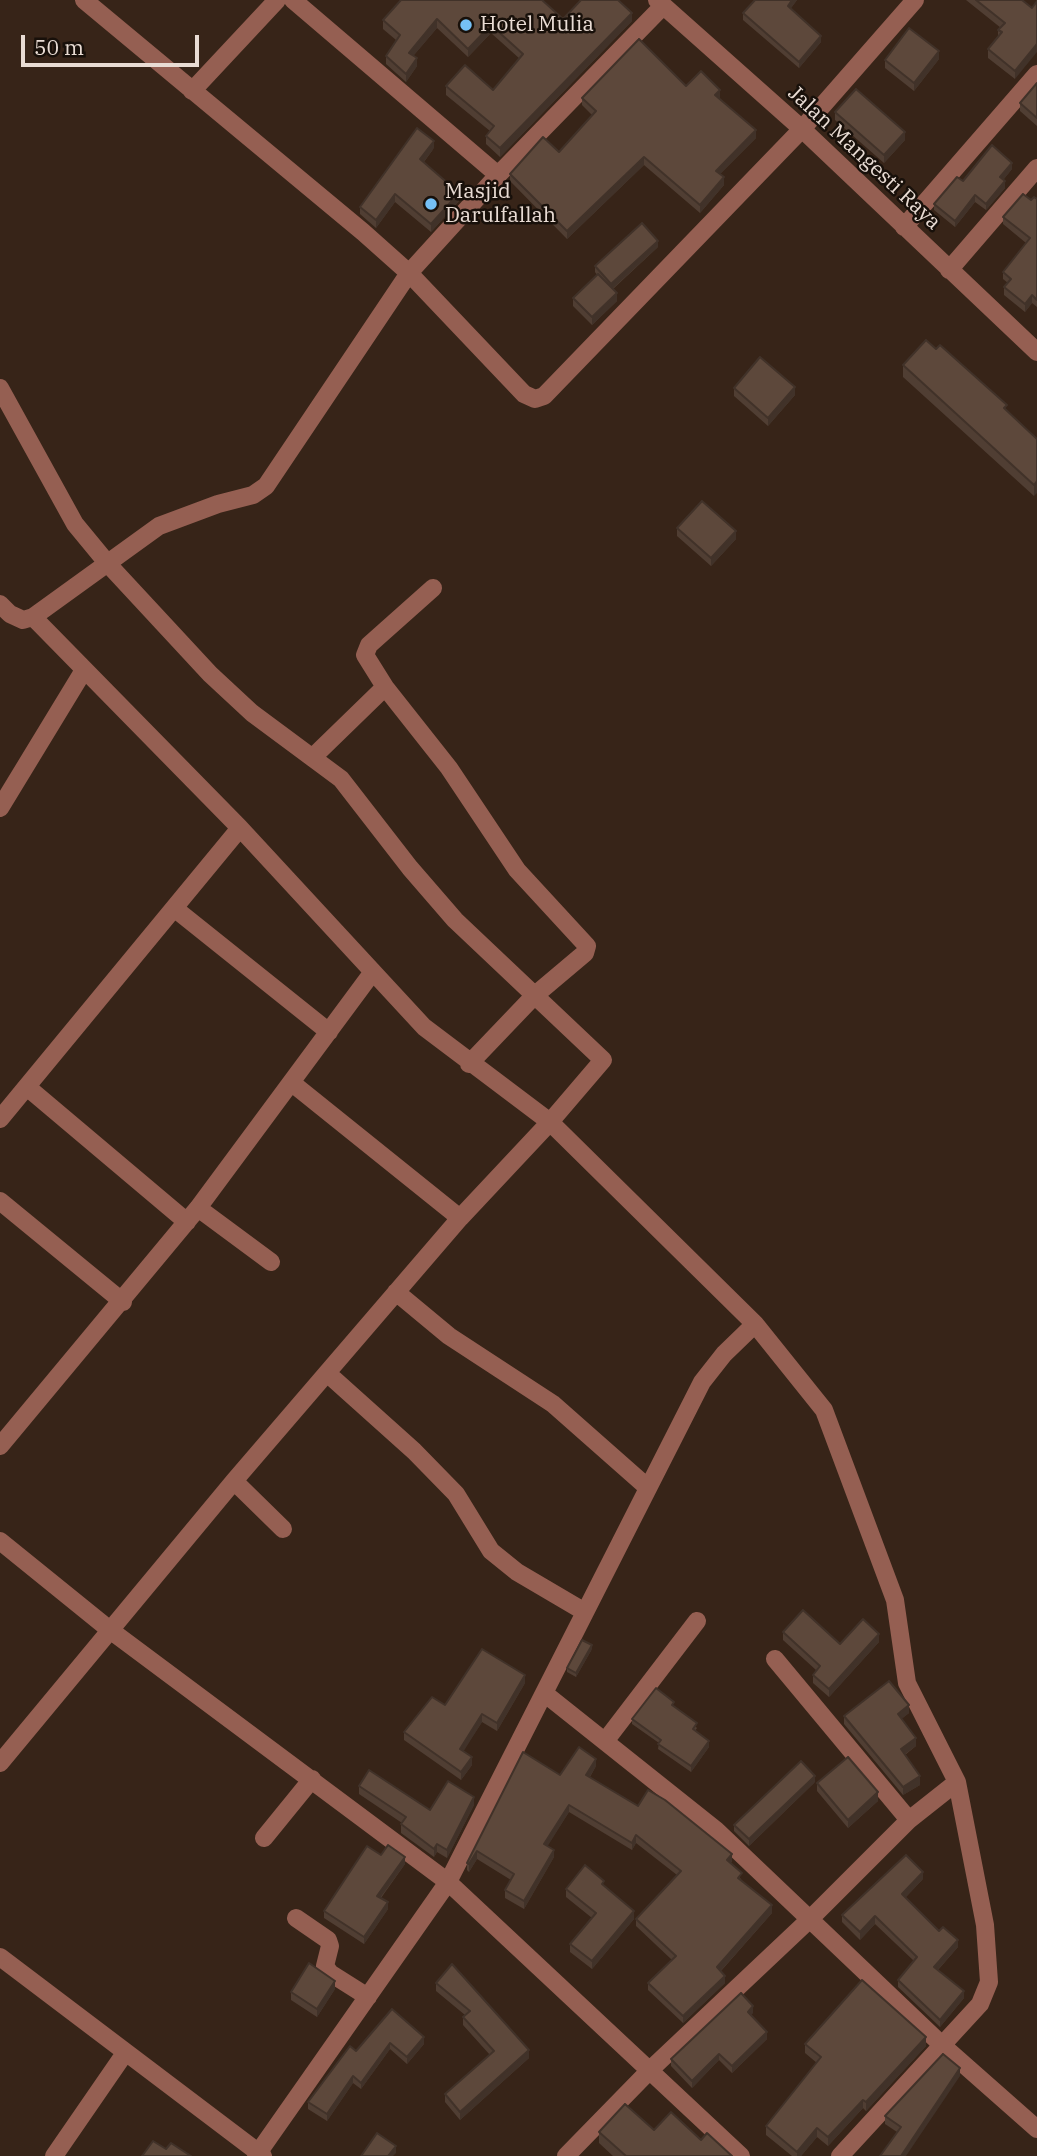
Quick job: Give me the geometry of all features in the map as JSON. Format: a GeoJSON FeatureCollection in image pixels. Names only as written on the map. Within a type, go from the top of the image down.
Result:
{"type":"FeatureCollection","features":[{"type":"Feature","properties":{"kind":"street"},"geometry":{"type":"LineString","coordinates":[[84,0],[409,273],[524,394],[532,399],[539,398],[802,129],[907,3]]}},
{"type":"Feature","properties":{"kind":"street"},"geometry":{"type":"LineString","coordinates":[[192,91],[277,0]]}},
{"type":"Feature","properties":{"kind":"street"},"geometry":{"type":"LineString","coordinates":[[293,0],[498,175]]}},
{"type":"Feature","properties":{"kind":"street"},"geometry":{"type":"LineString","coordinates":[[0,604],[10,614],[23,620],[33,617],[159,526],[247,496],[266,486],[409,273],[660,3]]}},
{"type":"Feature","properties":{"kind":"street","name":"Jalan Mangesti Raya"},"geometry":{"type":"LineString","coordinates":[[660,3],[802,129],[1037,352]]}},
{"type":"Feature","properties":{"kind":"street"},"geometry":{"type":"LineString","coordinates":[[904,227],[1037,74]]}},
{"type":"Feature","properties":{"kind":"street"},"geometry":{"type":"LineString","coordinates":[[949,270],[1035,174]]}},
{"type":"Feature","properties":{"kind":"street"},"geometry":{"type":"LineString","coordinates":[[0,388],[75,524],[108,564],[209,674],[252,713],[341,779],[410,868],[455,920],[603,1060],[550,1122],[460,1218],[234,1481],[0,1763]]}},
{"type":"Feature","properties":{"kind":"street"},"geometry":{"type":"LineString","coordinates":[[433,587],[365,650],[385,687],[449,768],[517,870],[587,946],[585,953],[534,996],[469,1064]]}},
{"type":"Feature","properties":{"kind":"street"},"geometry":{"type":"LineString","coordinates":[[33,617],[240,828],[424,1027],[469,1064],[550,1122],[754,1324],[824,1409],[895,1600],[907,1683],[957,1782],[985,1925],[989,1982],[981,2004],[840,2156]]}},
{"type":"Feature","properties":{"kind":"street"},"geometry":{"type":"LineString","coordinates":[[0,808],[84,670]]}},
{"type":"Feature","properties":{"kind":"street"},"geometry":{"type":"LineString","coordinates":[[313,757],[385,687]]}},
{"type":"Feature","properties":{"kind":"street"},"geometry":{"type":"LineString","coordinates":[[1,1118],[240,828]]}},
{"type":"Feature","properties":{"kind":"street"},"geometry":{"type":"LineString","coordinates":[[174,908],[329,1032]]}},
{"type":"Feature","properties":{"kind":"street"},"geometry":{"type":"LineString","coordinates":[[0,1446],[192,1215],[372,973]]}},
{"type":"Feature","properties":{"kind":"street"},"geometry":{"type":"LineString","coordinates":[[292,1083],[460,1218]]}},
{"type":"Feature","properties":{"kind":"street"},"geometry":{"type":"LineString","coordinates":[[27,1087],[192,1215],[271,1262]]}},
{"type":"Feature","properties":{"kind":"street"},"geometry":{"type":"LineString","coordinates":[[0,1201],[122,1302]]}},
{"type":"Feature","properties":{"kind":"street"},"geometry":{"type":"LineString","coordinates":[[396,1293],[449,1335],[553,1404],[647,1487]]}},
{"type":"Feature","properties":{"kind":"street"},"geometry":{"type":"LineString","coordinates":[[0,1957],[259,2155],[448,1882],[702,1382],[724,1354],[754,1324]]}},
{"type":"Feature","properties":{"kind":"street"},"geometry":{"type":"LineString","coordinates":[[327,1373],[414,1451],[456,1494],[491,1550],[517,1572],[585,1612]]}},
{"type":"Feature","properties":{"kind":"street"},"geometry":{"type":"LineString","coordinates":[[234,1481],[283,1529]]}},
{"type":"Feature","properties":{"kind":"street"},"geometry":{"type":"LineString","coordinates":[[0,1541],[110,1630],[448,1882],[741,2156]]}},
{"type":"Feature","properties":{"kind":"street"},"geometry":{"type":"LineString","coordinates":[[606,1740],[697,1621]]}},
{"type":"Feature","properties":{"kind":"street"},"geometry":{"type":"LineString","coordinates":[[775,1659],[909,1820]]}},
{"type":"Feature","properties":{"kind":"street"},"geometry":{"type":"LineString","coordinates":[[544,1693],[716,1830],[943,2046],[1037,2129]]}},
{"type":"Feature","properties":{"kind":"street"},"geometry":{"type":"LineString","coordinates":[[264,1838],[312,1779]]}},
{"type":"Feature","properties":{"kind":"street"},"geometry":{"type":"LineString","coordinates":[[566,2156],[650,2069],[810,1919],[909,1820],[957,1782]]}},
{"type":"Feature","properties":{"kind":"street"},"geometry":{"type":"LineString","coordinates":[[296,1918],[328,1940],[330,1946],[326,1966],[330,1973],[368,1997]]}},
{"type":"Feature","properties":{"kind":"street"},"geometry":{"type":"LineString","coordinates":[[54,2156],[125,2053]]}},
{"type":"Feature","properties":{"kind":"building"},"geometry":{"type":"Polygon","coordinates":[[[401,0],[542,0],[563,19],[581,0],[618,0],[632,13],[500,148],[486,136],[494,126],[446,86],[465,65],[493,90],[523,54],[491,25],[468,49],[437,19],[409,53],[417,58],[406,74],[386,56],[400,35],[383,20],[401,0]]]}},
{"type":"Feature","properties":{"kind":"building"},"geometry":{"type":"Polygon","coordinates":[[[755,0],[792,0],[788,6],[821,36],[799,62],[743,13],[755,0]]]}},
{"type":"Feature","properties":{"kind":"building"},"geometry":{"type":"Polygon","coordinates":[[[976,0],[1022,0],[1032,8],[1037,1],[1037,44],[1015,71],[988,49],[1002,32],[998,30],[1005,23],[976,0]]]}},
{"type":"Feature","properties":{"kind":"building"},"geometry":{"type":"Polygon","coordinates":[[[909,28],[939,51],[914,83],[885,60],[909,28]]]}},
{"type":"Feature","properties":{"kind":"building"},"geometry":{"type":"Polygon","coordinates":[[[639,39],[686,86],[701,71],[720,90],[715,95],[756,130],[716,171],[724,177],[700,205],[644,157],[567,231],[510,174],[543,137],[559,152],[596,111],[582,98],[639,39]]]}},
{"type":"Feature","properties":{"kind":"building"},"geometry":{"type":"Polygon","coordinates":[[[1037,83],[1037,118],[1020,103],[1037,83]]]}},
{"type":"Feature","properties":{"kind":"building"},"geometry":{"type":"Polygon","coordinates":[[[856,89],[905,132],[884,155],[835,112],[856,89]]]}},
{"type":"Feature","properties":{"kind":"building"},"geometry":{"type":"Polygon","coordinates":[[[417,128],[434,141],[420,159],[459,193],[431,224],[395,194],[376,220],[360,207],[417,128]]]}},
{"type":"Feature","properties":{"kind":"building"},"geometry":{"type":"Polygon","coordinates":[[[992,145],[1012,163],[1000,177],[1005,181],[986,204],[975,195],[955,221],[934,204],[957,177],[963,181],[992,145]]]}},
{"type":"Feature","properties":{"kind":"building"},"geometry":{"type":"Polygon","coordinates":[[[1023,194],[1031,200],[1034,197],[1037,199],[1037,300],[1032,295],[1025,304],[1004,287],[1011,279],[1003,272],[1030,238],[1003,217],[1023,194]]]}},
{"type":"Feature","properties":{"kind":"building"},"geometry":{"type":"Polygon","coordinates":[[[642,223],[658,241],[611,284],[595,266],[642,223]]]}},
{"type":"Feature","properties":{"kind":"building"},"geometry":{"type":"Polygon","coordinates":[[[598,274],[617,293],[592,317],[573,298],[598,274]]]}},
{"type":"Feature","properties":{"kind":"building"},"geometry":{"type":"Polygon","coordinates":[[[926,340],[936,349],[940,345],[1007,405],[1004,408],[1037,439],[1037,481],[1034,485],[903,365],[926,340]]]}},
{"type":"Feature","properties":{"kind":"building"},"geometry":{"type":"Polygon","coordinates":[[[760,357],[795,387],[768,418],[734,388],[760,357]]]}},
{"type":"Feature","properties":{"kind":"building"},"geometry":{"type":"Polygon","coordinates":[[[702,501],[736,531],[711,558],[677,528],[702,501]]]}},
{"type":"Feature","properties":{"kind":"building"},"geometry":{"type":"Polygon","coordinates":[[[803,1610],[840,1644],[863,1619],[879,1634],[829,1689],[813,1675],[820,1666],[783,1632],[803,1610]]]}},
{"type":"Feature","properties":{"kind":"building"},"geometry":{"type":"Polygon","coordinates":[[[582,1640],[592,1645],[576,1673],[567,1668],[582,1640]]]}},
{"type":"Feature","properties":{"kind":"building"},"geometry":{"type":"Polygon","coordinates":[[[482,1649],[525,1675],[497,1723],[482,1714],[460,1749],[472,1757],[461,1772],[404,1732],[432,1697],[445,1705],[482,1649]]]}},
{"type":"Feature","properties":{"kind":"building"},"geometry":{"type":"Polygon","coordinates":[[[889,1681],[909,1705],[898,1714],[916,1738],[901,1749],[920,1776],[903,1787],[844,1716],[889,1681]]]}},
{"type":"Feature","properties":{"kind":"building"},"geometry":{"type":"Polygon","coordinates":[[[656,1688],[674,1702],[672,1705],[697,1723],[693,1729],[709,1741],[691,1766],[658,1744],[661,1740],[632,1719],[656,1688]]]}},
{"type":"Feature","properties":{"kind":"building"},"geometry":{"type":"Polygon","coordinates":[[[579,1747],[596,1759],[586,1775],[638,1806],[648,1790],[665,1800],[732,1854],[727,1860],[742,1873],[738,1878],[772,1905],[717,1967],[725,1976],[683,2016],[648,1983],[676,1956],[636,1919],[681,1871],[636,1835],[632,1843],[569,1805],[544,1844],[554,1850],[524,1901],[505,1890],[514,1874],[477,1851],[469,1864],[467,1863],[523,1752],[560,1775],[579,1747]]]}},
{"type":"Feature","properties":{"kind":"building"},"geometry":{"type":"Polygon","coordinates":[[[848,1757],[878,1792],[848,1820],[817,1783],[848,1757]]]}},
{"type":"Feature","properties":{"kind":"building"},"geometry":{"type":"Polygon","coordinates":[[[801,1761],[815,1776],[749,1839],[734,1825],[801,1761]]]}},
{"type":"Feature","properties":{"kind":"building"},"geometry":{"type":"Polygon","coordinates":[[[369,1770],[430,1810],[448,1781],[474,1797],[447,1850],[437,1844],[434,1849],[401,1824],[406,1817],[359,1786],[369,1770]]]}},
{"type":"Feature","properties":{"kind":"building"},"geometry":{"type":"Polygon","coordinates":[[[388,1845],[405,1857],[377,1896],[388,1902],[364,1937],[324,1911],[367,1846],[381,1855],[388,1845]]]}},
{"type":"Feature","properties":{"kind":"building"},"geometry":{"type":"Polygon","coordinates":[[[906,1855],[923,1872],[902,1894],[939,1931],[943,1927],[958,1940],[934,1967],[964,1991],[940,2020],[898,1980],[917,1957],[875,1916],[860,1932],[842,1915],[906,1855]]]}},
{"type":"Feature","properties":{"kind":"building"},"geometry":{"type":"Polygon","coordinates":[[[585,1865],[604,1881],[602,1884],[634,1911],[592,1961],[570,1944],[596,1913],[566,1889],[585,1865]]]}},
{"type":"Feature","properties":{"kind":"building"},"geometry":{"type":"Polygon","coordinates":[[[309,1963],[335,1981],[317,2009],[291,1992],[309,1963]]]}},
{"type":"Feature","properties":{"kind":"building"},"geometry":{"type":"Polygon","coordinates":[[[452,1964],[529,2050],[460,2112],[445,2094],[494,2051],[463,2017],[470,2011],[436,1983],[452,1964]]]}},
{"type":"Feature","properties":{"kind":"building"},"geometry":{"type":"Polygon","coordinates":[[[862,1980],[926,2037],[866,2102],[863,2100],[828,2137],[817,2128],[797,2152],[766,2126],[821,2057],[805,2044],[862,1980]]]}},
{"type":"Feature","properties":{"kind":"building"},"geometry":{"type":"Polygon","coordinates":[[[741,1993],[753,2006],[748,2012],[767,2032],[732,2066],[719,2054],[692,2081],[671,2059],[741,1993]]]}},
{"type":"Feature","properties":{"kind":"building"},"geometry":{"type":"Polygon","coordinates":[[[392,2009],[424,2037],[407,2057],[390,2043],[361,2083],[353,2076],[327,2114],[308,2102],[350,2046],[356,2051],[392,2009]]]}},
{"type":"Feature","properties":{"kind":"building"},"geometry":{"type":"Polygon","coordinates":[[[943,2054],[960,2068],[901,2156],[880,2156],[901,2127],[885,2116],[943,2054]]]}},
{"type":"Feature","properties":{"kind":"building"},"geometry":{"type":"Polygon","coordinates":[[[625,2104],[654,2130],[671,2112],[701,2140],[707,2133],[732,2156],[626,2156],[599,2132],[625,2104]]]}},
{"type":"Feature","properties":{"kind":"building"},"geometry":{"type":"Polygon","coordinates":[[[377,2133],[396,2146],[388,2156],[361,2156],[377,2133]]]}},
{"type":"Feature","properties":{"kind":"building"},"geometry":{"type":"Polygon","coordinates":[[[153,2141],[166,2149],[171,2143],[191,2156],[142,2156],[153,2141]]]}},
{"type":"Feature","properties":{"kind":"place","name":"Hotel Mulia"},"geometry":{"type":"Point","coordinates":[466,25]}},
{"type":"Feature","properties":{"kind":"place","name":"Masjid Darulfallah"},"geometry":{"type":"Point","coordinates":[431,204]}}]}
